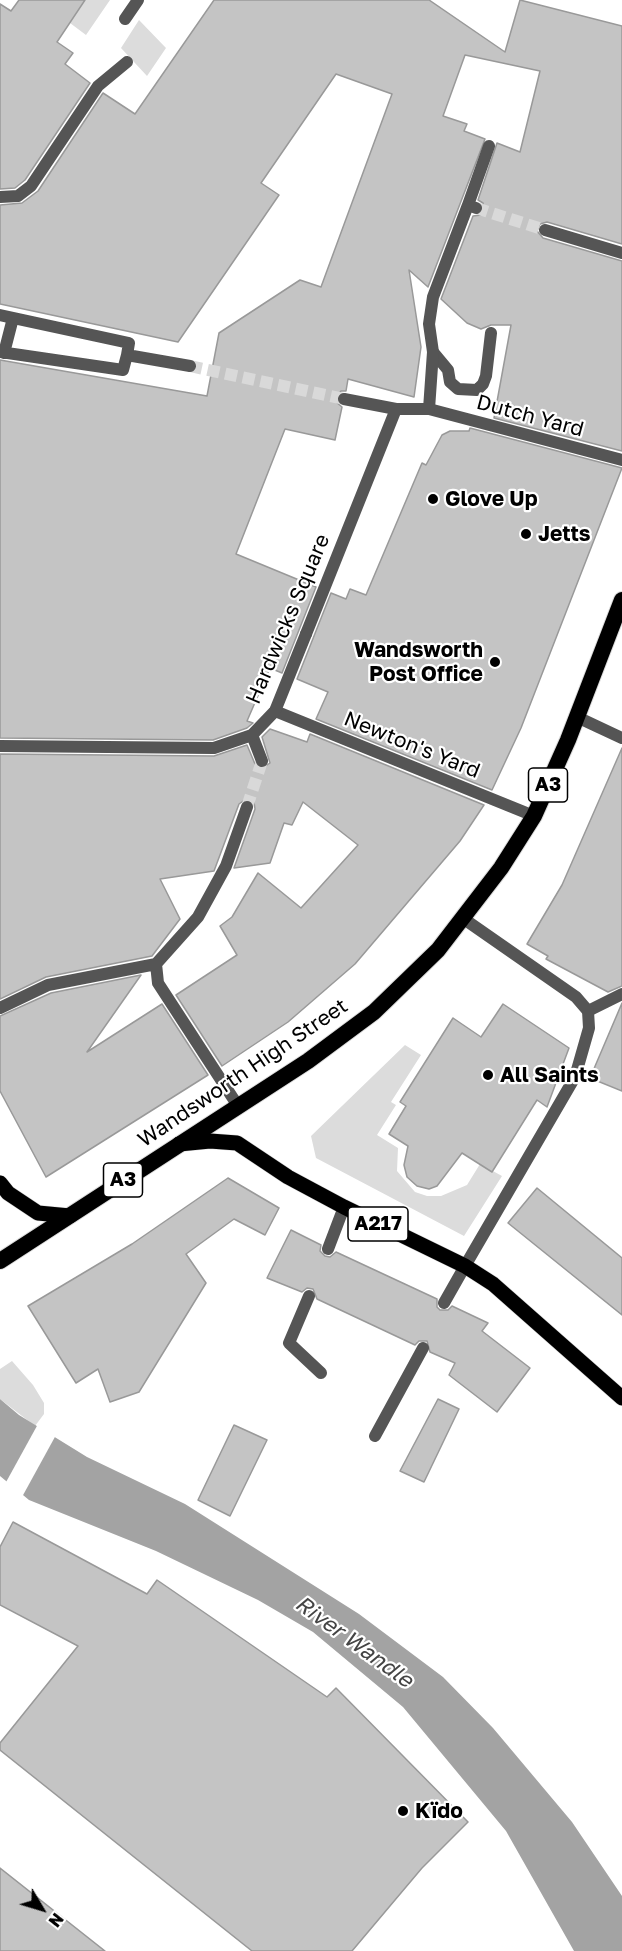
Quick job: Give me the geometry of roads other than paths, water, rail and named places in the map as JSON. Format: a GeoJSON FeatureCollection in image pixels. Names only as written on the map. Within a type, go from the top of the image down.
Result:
{"type":"FeatureCollection","features":[{"type":"Feature","properties":{"kind":"highway","name":"Wandsworth High Street"},"geometry":{"type":"LineString","coordinates":[[0,1261],[176,1144],[308,1061],[375,1012],[438,950],[464,919],[534,816],[577,717],[622,600]]}},
{"type":"Feature","properties":{"kind":"main road","name":"A217"},"geometry":{"type":"LineString","coordinates":[[176,1144],[210,1141],[237,1143],[288,1177],[344,1208],[465,1266],[493,1284],[622,1398]]}},
{"type":"Feature","properties":{"kind":"main road"},"geometry":{"type":"LineString","coordinates":[[0,1183],[13,1197],[38,1214],[70,1216]]}},
{"type":"Feature","properties":{"kind":"street"},"geometry":{"type":"LineString","coordinates":[[125,19],[138,0]]}},
{"type":"Feature","properties":{"kind":"street"},"geometry":{"type":"LineString","coordinates":[[0,197],[18,196],[31,186],[98,86],[127,62]]}},
{"type":"Feature","properties":{"kind":"street"},"geometry":{"type":"LineString","coordinates":[[344,399],[396,409],[429,409],[433,352],[429,324],[433,297],[472,207],[489,146]]}},
{"type":"Feature","properties":{"kind":"street"},"geometry":{"type":"LineString","coordinates":[[545,230],[622,253]]}},
{"type":"Feature","properties":{"kind":"street"},"geometry":{"type":"LineString","coordinates":[[6,317],[129,343],[123,370],[2,352],[6,317]]}},
{"type":"Feature","properties":{"kind":"street"},"geometry":{"type":"LineString","coordinates":[[433,352],[448,370],[450,382],[458,389],[477,390],[483,384],[486,376],[491,333]]}},
{"type":"Feature","properties":{"kind":"street"},"geometry":{"type":"LineString","coordinates":[[127,355],[190,366]]}},
{"type":"Feature","properties":{"kind":"street","name":"Hardwicks Square"},"geometry":{"type":"LineString","coordinates":[[0,746],[214,748],[252,735],[275,711],[396,409]]}},
{"type":"Feature","properties":{"kind":"street","name":"Dutch Yard"},"geometry":{"type":"LineString","coordinates":[[429,409],[622,460]]}},
{"type":"Feature","properties":{"kind":"street","name":"Newton's Yard"},"geometry":{"type":"LineString","coordinates":[[275,711],[534,816]]}},
{"type":"Feature","properties":{"kind":"street"},"geometry":{"type":"LineString","coordinates":[[577,717],[622,738]]}},
{"type":"Feature","properties":{"kind":"street"},"geometry":{"type":"LineString","coordinates":[[252,735],[262,761]]}},
{"type":"Feature","properties":{"kind":"street"},"geometry":{"type":"LineString","coordinates":[[0,1008],[48,985],[156,964],[198,917],[226,866],[247,807]]}},
{"type":"Feature","properties":{"kind":"street"},"geometry":{"type":"LineString","coordinates":[[444,1303],[575,1077],[589,1028],[588,1011],[576,997],[464,919]]}},
{"type":"Feature","properties":{"kind":"street"},"geometry":{"type":"LineString","coordinates":[[156,964],[158,983],[238,1106]]}},
{"type":"Feature","properties":{"kind":"street"},"geometry":{"type":"LineString","coordinates":[[588,1011],[622,993]]}},
{"type":"Feature","properties":{"kind":"street"},"geometry":{"type":"LineString","coordinates":[[328,1249],[344,1208]]}},
{"type":"Feature","properties":{"kind":"street"},"geometry":{"type":"LineString","coordinates":[[309,1296],[289,1344],[321,1373]]}},
{"type":"Feature","properties":{"kind":"street"},"geometry":{"type":"LineString","coordinates":[[375,1436],[423,1348]]}},
{"type":"Feature","properties":{"kind":"water","name":"River Wandle"},"geometry":{"type":"Polygon","coordinates":[[[0,1399],[19,1415],[87,1457],[185,1504],[359,1614],[443,1677],[493,1728],[572,1822],[622,1896],[622,1951],[574,1951],[506,1831],[403,1707],[313,1632],[258,1600],[156,1551],[29,1500],[0,1476],[0,1399]]]}},
{"type":"Feature","properties":{"kind":"tunnel"},"geometry":{"type":"LineString","coordinates":[[476,208],[545,230]]}},
{"type":"Feature","properties":{"kind":"tunnel"},"geometry":{"type":"LineString","coordinates":[[190,366],[344,399]]}},
{"type":"Feature","properties":{"kind":"tunnel"},"geometry":{"type":"LineString","coordinates":[[247,807],[262,761]]}},
{"type":"Feature","properties":{"kind":"place","name":"Glove Up"},"geometry":{"type":"Point","coordinates":[433,499]}},
{"type":"Feature","properties":{"kind":"place","name":"Jetts"},"geometry":{"type":"Point","coordinates":[526,534]}},
{"type":"Feature","properties":{"kind":"place","name":"Wandsworth Post Office"},"geometry":{"type":"Point","coordinates":[495,662]}},
{"type":"Feature","properties":{"kind":"place","name":"All Saints"},"geometry":{"type":"Point","coordinates":[488,1075]}},
{"type":"Feature","properties":{"kind":"place","name":"Kïdo"},"geometry":{"type":"Point","coordinates":[403,1811]}}]}
